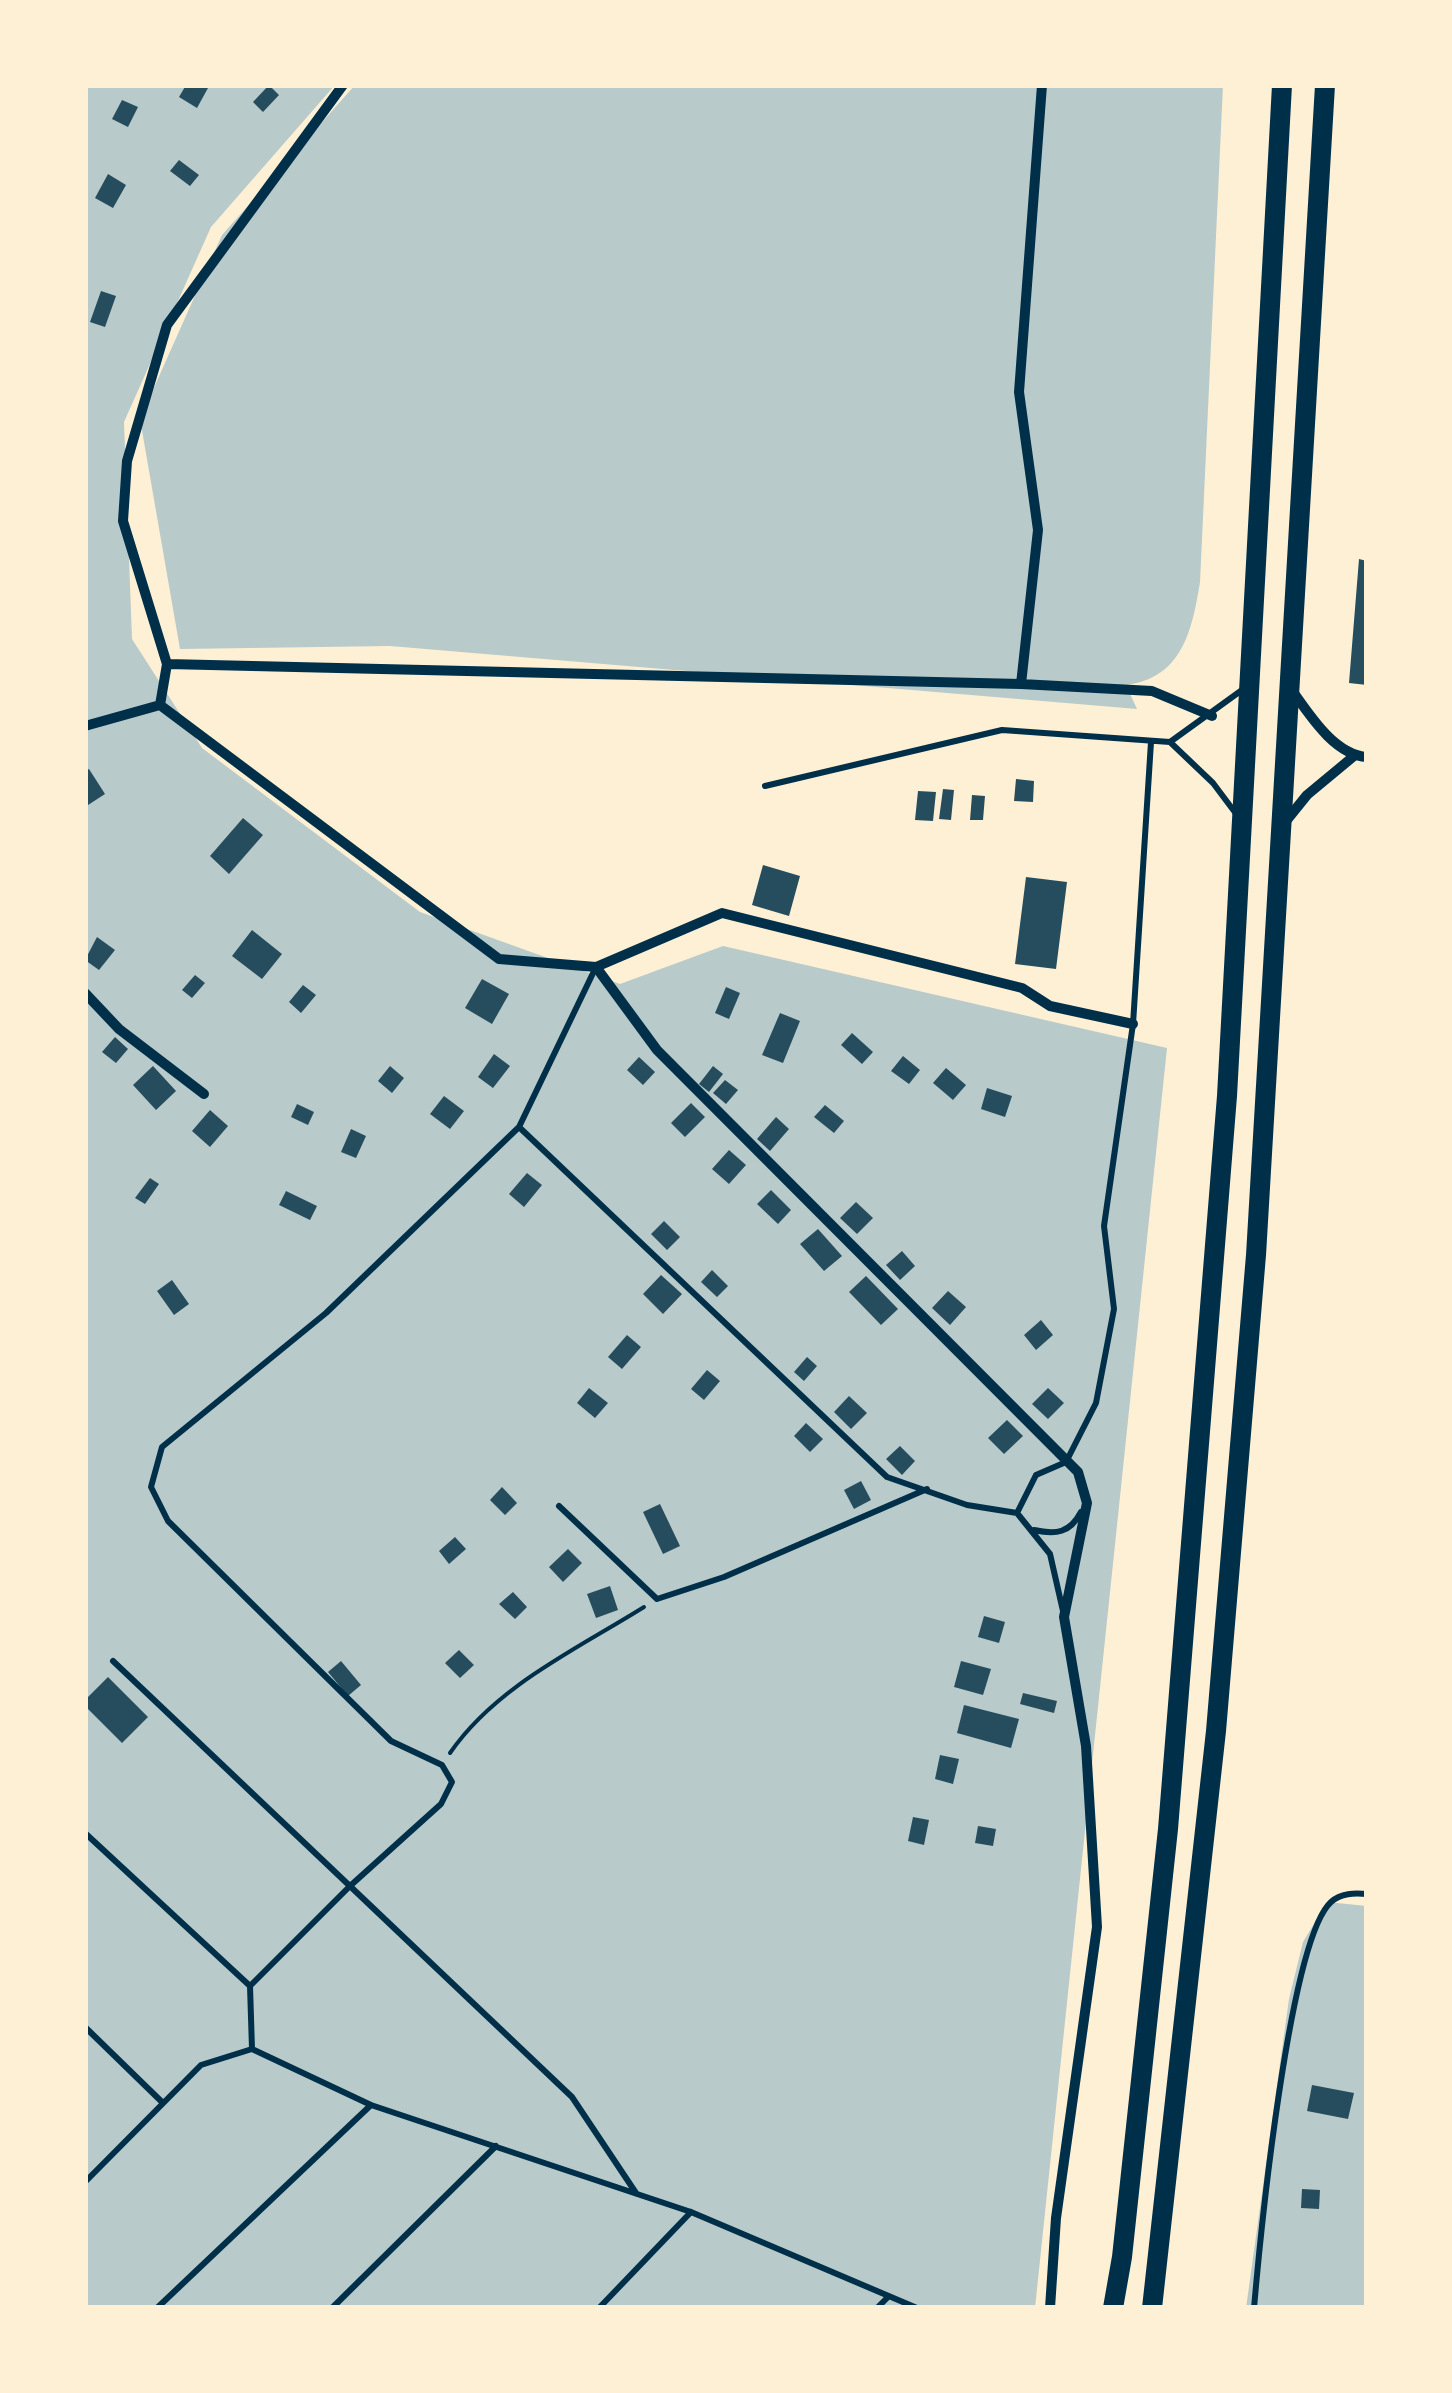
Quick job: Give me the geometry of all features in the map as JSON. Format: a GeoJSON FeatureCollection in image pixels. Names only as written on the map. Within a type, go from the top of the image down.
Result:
{"type":"FeatureCollection","features":[{"type":"Feature","properties":{"kind":"main road"},"geometry":{"type":"LineString","coordinates":[[1113,2308],[1122,2256],[1170,1810],[1222,1173],[1282,85]]}},
{"type":"Feature","properties":{"kind":"main road"},"geometry":{"type":"LineString","coordinates":[[1152,2308],[1218,1711],[1256,1255],[1287,685],[1326,85]]}},
{"type":"Feature","properties":{"kind":"street"},"geometry":{"type":"LineString","coordinates":[[160,705],[167,664],[123,520],[127,461],[167,325],[343,85]]}},
{"type":"Feature","properties":{"kind":"street"},"geometry":{"type":"LineString","coordinates":[[1020,684],[1038,530],[1020,392],[1042,85]]}},
{"type":"Feature","properties":{"kind":"street"},"geometry":{"type":"LineString","coordinates":[[167,664],[1020,684],[1152,691],[1212,716]]}},
{"type":"Feature","properties":{"kind":"street"},"geometry":{"type":"LineString","coordinates":[[1279,830],[1307,795],[1361,756],[1320,728],[1287,685]]}},
{"type":"Feature","properties":{"kind":"street"},"geometry":{"type":"LineString","coordinates":[[85,726],[160,705]]}},
{"type":"Feature","properties":{"kind":"street"},"geometry":{"type":"LineString","coordinates":[[160,705],[499,959],[596,968],[722,913],[1022,988],[1050,1006],[1133,1024]]}},
{"type":"Feature","properties":{"kind":"street"},"geometry":{"type":"LineString","coordinates":[[596,968],[657,1050],[1078,1472],[1087,1502],[1064,1617],[1086,1746],[1097,1927],[1056,2218],[1050,2308]]}},
{"type":"Feature","properties":{"kind":"street"},"geometry":{"type":"LineString","coordinates":[[85,993],[119,1029],[204,1094]]}},
{"type":"Feature","properties":{"kind":"lane"},"geometry":{"type":"LineString","coordinates":[[766,786],[1002,730],[1170,742],[1212,716],[1251,682]]}},
{"type":"Feature","properties":{"kind":"lane"},"geometry":{"type":"LineString","coordinates":[[1018,1512],[1036,1475],[1066,1462],[1096,1403],[1114,1309],[1104,1226],[1133,1024],[1151,742]]}},
{"type":"Feature","properties":{"kind":"lane"},"geometry":{"type":"LineString","coordinates":[[1170,742],[1213,782],[1244,824]]}},
{"type":"Feature","properties":{"kind":"lane"},"geometry":{"type":"LineString","coordinates":[[250,1986],[350,1886],[442,1804],[452,1782],[442,1765],[392,1741],[168,1521],[151,1488],[162,1447],[326,1312],[519,1127],[596,968]]}},
{"type":"Feature","properties":{"kind":"lane"},"geometry":{"type":"LineString","coordinates":[[519,1127],[888,1477],[967,1505],[1018,1512],[1050,1554],[1064,1617]]}},
{"type":"Feature","properties":{"kind":"lane"},"geometry":{"type":"LineString","coordinates":[[559,1506],[657,1599],[724,1577],[927,1488]]}},
{"type":"Feature","properties":{"kind":"lane"},"geometry":{"type":"LineString","coordinates":[[1032,1529],[1055,1535],[1074,1526],[1087,1502]]}},
{"type":"Feature","properties":{"kind":"lane"},"geometry":{"type":"LineString","coordinates":[[113,1662],[572,2097],[637,2194]]}},
{"type":"Feature","properties":{"kind":"lane"},"geometry":{"type":"LineString","coordinates":[[85,1833],[250,1986],[252,2050]]}},
{"type":"Feature","properties":{"kind":"lane"},"geometry":{"type":"LineString","coordinates":[[1254,2308],[1284,2061],[1310,1934],[1331,1902],[1351,1892],[1367,1894]]}},
{"type":"Feature","properties":{"kind":"lane"},"geometry":{"type":"LineString","coordinates":[[85,2027],[163,2103]]}},
{"type":"Feature","properties":{"kind":"lane"},"geometry":{"type":"LineString","coordinates":[[85,2182],[200,2064],[252,2050],[370,2105],[691,2212],[917,2308]]}},
{"type":"Feature","properties":{"kind":"lane"},"geometry":{"type":"LineString","coordinates":[[157,2308],[370,2105]]}},
{"type":"Feature","properties":{"kind":"lane"},"geometry":{"type":"LineString","coordinates":[[332,2308],[496,2146]]}},
{"type":"Feature","properties":{"kind":"lane"},"geometry":{"type":"LineString","coordinates":[[599,2308],[691,2212]]}},
{"type":"Feature","properties":{"kind":"lane"},"geometry":{"type":"LineString","coordinates":[[877,2308],[888,2296]]}},
{"type":"Feature","properties":{"kind":"path"},"geometry":{"type":"LineString","coordinates":[[442,1765],[473,1720],[544,1669],[657,1599]]}},
{"type":"Feature","properties":{"kind":"shaded area"},"geometry":{"type":"Polygon","coordinates":[[[85,85],[335,85],[211,227],[124,422],[132,639],[202,748],[420,912],[620,984],[723,946],[1167,1048],[1035,2308],[85,2308],[85,85]]]}},
{"type":"Feature","properties":{"kind":"shaded area"},"geometry":{"type":"Polygon","coordinates":[[[355,85],[1223,85],[1200,582],[1188,634],[1172,662],[1145,681],[1126,685],[1137,709],[390,646],[180,649],[140,419],[222,235],[355,85]]]}},
{"type":"Feature","properties":{"kind":"shaded area"},"geometry":{"type":"Polygon","coordinates":[[[1327,1902],[1367,1906],[1367,2308],[1246,2308],[1289,1999],[1303,1942],[1327,1902]]]}},
{"type":"Feature","properties":{"kind":"building"},"geometry":{"type":"Polygon","coordinates":[[[186,85],[208,88],[197,108],[179,97],[186,85]]]}},
{"type":"Feature","properties":{"kind":"building"},"geometry":{"type":"Polygon","coordinates":[[[269,85],[279,95],[263,112],[253,102],[269,85]]]}},
{"type":"Feature","properties":{"kind":"building"},"geometry":{"type":"Polygon","coordinates":[[[122,100],[138,107],[128,127],[112,119],[122,100]]]}},
{"type":"Feature","properties":{"kind":"building"},"geometry":{"type":"Polygon","coordinates":[[[179,160],[199,175],[190,186],[170,171],[179,160]]]}},
{"type":"Feature","properties":{"kind":"building"},"geometry":{"type":"Polygon","coordinates":[[[108,174],[126,185],[113,208],[95,198],[108,174]]]}},
{"type":"Feature","properties":{"kind":"building"},"geometry":{"type":"Polygon","coordinates":[[[101,291],[116,296],[105,327],[90,322],[101,291]]]}},
{"type":"Feature","properties":{"kind":"building"},"geometry":{"type":"Polygon","coordinates":[[[1359,559],[1367,561],[1367,685],[1349,683],[1359,559]]]}},
{"type":"Feature","properties":{"kind":"building"},"geometry":{"type":"Polygon","coordinates":[[[89,769],[105,794],[85,807],[85,771],[89,769]]]}},
{"type":"Feature","properties":{"kind":"building"},"geometry":{"type":"Polygon","coordinates":[[[1016,779],[1034,781],[1033,802],[1014,801],[1016,779]]]}},
{"type":"Feature","properties":{"kind":"building"},"geometry":{"type":"Polygon","coordinates":[[[943,789],[954,790],[951,820],[939,819],[943,789]]]}},
{"type":"Feature","properties":{"kind":"building"},"geometry":{"type":"Polygon","coordinates":[[[918,791],[936,792],[933,821],[915,820],[918,791]]]}},
{"type":"Feature","properties":{"kind":"building"},"geometry":{"type":"Polygon","coordinates":[[[972,795],[985,796],[983,820],[970,820],[972,795]]]}},
{"type":"Feature","properties":{"kind":"building"},"geometry":{"type":"Polygon","coordinates":[[[243,818],[263,835],[229,874],[210,856],[243,818]]]}},
{"type":"Feature","properties":{"kind":"building"},"geometry":{"type":"Polygon","coordinates":[[[763,865],[800,876],[789,916],[752,905],[763,865]]]}},
{"type":"Feature","properties":{"kind":"building"},"geometry":{"type":"Polygon","coordinates":[[[1026,877],[1067,882],[1056,969],[1015,964],[1026,877]]]}},
{"type":"Feature","properties":{"kind":"building"},"geometry":{"type":"Polygon","coordinates":[[[252,930],[282,954],[262,979],[232,956],[252,930]]]}},
{"type":"Feature","properties":{"kind":"building"},"geometry":{"type":"Polygon","coordinates":[[[97,937],[115,950],[99,970],[85,960],[97,937]]]}},
{"type":"Feature","properties":{"kind":"building"},"geometry":{"type":"Polygon","coordinates":[[[195,975],[205,983],[192,998],[182,990],[195,975]]]}},
{"type":"Feature","properties":{"kind":"building"},"geometry":{"type":"Polygon","coordinates":[[[482,979],[509,994],[492,1024],[465,1008],[482,979]]]}},
{"type":"Feature","properties":{"kind":"building"},"geometry":{"type":"Polygon","coordinates":[[[303,985],[316,995],[301,1013],[289,1002],[303,985]]]}},
{"type":"Feature","properties":{"kind":"building"},"geometry":{"type":"Polygon","coordinates":[[[726,987],[740,993],[729,1019],[715,1013],[726,987]]]}},
{"type":"Feature","properties":{"kind":"building"},"geometry":{"type":"Polygon","coordinates":[[[780,1013],[800,1021],[783,1063],[762,1055],[780,1013]]]}},
{"type":"Feature","properties":{"kind":"building"},"geometry":{"type":"Polygon","coordinates":[[[852,1033],[873,1052],[862,1064],[841,1045],[852,1033]]]}},
{"type":"Feature","properties":{"kind":"building"},"geometry":{"type":"Polygon","coordinates":[[[115,1037],[128,1049],[116,1063],[102,1052],[115,1037]]]}},
{"type":"Feature","properties":{"kind":"building"},"geometry":{"type":"Polygon","coordinates":[[[494,1054],[510,1066],[493,1088],[478,1077],[494,1054]]]}},
{"type":"Feature","properties":{"kind":"building"},"geometry":{"type":"Polygon","coordinates":[[[903,1056],[920,1070],[909,1084],[891,1071],[903,1056]]]}},
{"type":"Feature","properties":{"kind":"building"},"geometry":{"type":"Polygon","coordinates":[[[639,1057],[655,1072],[643,1085],[627,1070],[639,1057]]]}},
{"type":"Feature","properties":{"kind":"building"},"geometry":{"type":"Polygon","coordinates":[[[153,1066],[176,1091],[156,1110],[133,1085],[153,1066]]]}},
{"type":"Feature","properties":{"kind":"building"},"geometry":{"type":"Polygon","coordinates":[[[390,1066],[404,1078],[392,1093],[378,1081],[390,1066]]]}},
{"type":"Feature","properties":{"kind":"building"},"geometry":{"type":"Polygon","coordinates":[[[713,1066],[723,1074],[709,1092],[699,1084],[713,1066]]]}},
{"type":"Feature","properties":{"kind":"building"},"geometry":{"type":"Polygon","coordinates":[[[946,1068],[966,1085],[953,1100],[933,1083],[946,1068]]]}},
{"type":"Feature","properties":{"kind":"building"},"geometry":{"type":"Polygon","coordinates":[[[725,1080],[738,1090],[726,1104],[713,1093],[725,1080]]]}},
{"type":"Feature","properties":{"kind":"building"},"geometry":{"type":"Polygon","coordinates":[[[987,1088],[1012,1096],[1005,1117],[981,1109],[987,1088]]]}},
{"type":"Feature","properties":{"kind":"building"},"geometry":{"type":"Polygon","coordinates":[[[444,1096],[464,1111],[450,1129],[430,1114],[444,1096]]]}},
{"type":"Feature","properties":{"kind":"building"},"geometry":{"type":"Polygon","coordinates":[[[691,1103],[705,1117],[685,1137],[671,1123],[691,1103]]]}},
{"type":"Feature","properties":{"kind":"building"},"geometry":{"type":"Polygon","coordinates":[[[297,1104],[314,1112],[308,1125],[291,1117],[297,1104]]]}},
{"type":"Feature","properties":{"kind":"building"},"geometry":{"type":"Polygon","coordinates":[[[825,1105],[844,1121],[834,1133],[814,1117],[825,1105]]]}},
{"type":"Feature","properties":{"kind":"building"},"geometry":{"type":"Polygon","coordinates":[[[210,1110],[228,1126],[210,1147],[192,1131],[210,1110]]]}},
{"type":"Feature","properties":{"kind":"building"},"geometry":{"type":"Polygon","coordinates":[[[776,1117],[789,1129],[770,1151],[757,1139],[776,1117]]]}},
{"type":"Feature","properties":{"kind":"building"},"geometry":{"type":"Polygon","coordinates":[[[351,1129],[366,1136],[356,1158],[341,1152],[351,1129]]]}},
{"type":"Feature","properties":{"kind":"building"},"geometry":{"type":"Polygon","coordinates":[[[729,1150],[746,1165],[729,1184],[712,1169],[729,1150]]]}},
{"type":"Feature","properties":{"kind":"building"},"geometry":{"type":"Polygon","coordinates":[[[527,1173],[542,1185],[524,1207],[509,1194],[527,1173]]]}},
{"type":"Feature","properties":{"kind":"building"},"geometry":{"type":"Polygon","coordinates":[[[150,1178],[159,1184],[145,1204],[135,1198],[150,1178]]]}},
{"type":"Feature","properties":{"kind":"building"},"geometry":{"type":"Polygon","coordinates":[[[771,1190],[791,1210],[778,1224],[757,1204],[771,1190]]]}},
{"type":"Feature","properties":{"kind":"building"},"geometry":{"type":"Polygon","coordinates":[[[286,1191],[317,1206],[310,1220],[279,1205],[286,1191]]]}},
{"type":"Feature","properties":{"kind":"building"},"geometry":{"type":"Polygon","coordinates":[[[856,1202],[873,1218],[857,1234],[840,1218],[856,1202]]]}},
{"type":"Feature","properties":{"kind":"building"},"geometry":{"type":"Polygon","coordinates":[[[664,1221],[680,1237],[667,1250],[651,1234],[664,1221]]]}},
{"type":"Feature","properties":{"kind":"building"},"geometry":{"type":"Polygon","coordinates":[[[818,1229],[842,1256],[824,1271],[800,1244],[818,1229]]]}},
{"type":"Feature","properties":{"kind":"building"},"geometry":{"type":"Polygon","coordinates":[[[902,1251],[915,1266],[900,1280],[886,1265],[902,1251]]]}},
{"type":"Feature","properties":{"kind":"building"},"geometry":{"type":"Polygon","coordinates":[[[712,1270],[728,1286],[717,1297],[701,1282],[712,1270]]]}},
{"type":"Feature","properties":{"kind":"building"},"geometry":{"type":"Polygon","coordinates":[[[661,1275],[682,1294],[663,1314],[643,1294],[661,1275]]]}},
{"type":"Feature","properties":{"kind":"building"},"geometry":{"type":"Polygon","coordinates":[[[866,1276],[898,1309],[881,1325],[849,1292],[866,1276]]]}},
{"type":"Feature","properties":{"kind":"building"},"geometry":{"type":"Polygon","coordinates":[[[172,1280],[189,1304],[174,1315],[157,1291],[172,1280]]]}},
{"type":"Feature","properties":{"kind":"building"},"geometry":{"type":"Polygon","coordinates":[[[948,1291],[966,1307],[950,1325],[932,1308],[948,1291]]]}},
{"type":"Feature","properties":{"kind":"building"},"geometry":{"type":"Polygon","coordinates":[[[1041,1320],[1053,1335],[1036,1350],[1024,1335],[1041,1320]]]}},
{"type":"Feature","properties":{"kind":"building"},"geometry":{"type":"Polygon","coordinates":[[[627,1335],[641,1347],[622,1369],[608,1357],[627,1335]]]}},
{"type":"Feature","properties":{"kind":"building"},"geometry":{"type":"Polygon","coordinates":[[[807,1357],[817,1366],[804,1381],[794,1372],[807,1357]]]}},
{"type":"Feature","properties":{"kind":"building"},"geometry":{"type":"Polygon","coordinates":[[[707,1370],[720,1381],[704,1400],[691,1389],[707,1370]]]}},
{"type":"Feature","properties":{"kind":"building"},"geometry":{"type":"Polygon","coordinates":[[[589,1388],[608,1403],[595,1418],[577,1403],[589,1388]]]}},
{"type":"Feature","properties":{"kind":"building"},"geometry":{"type":"Polygon","coordinates":[[[1048,1388],[1064,1403],[1048,1419],[1032,1404],[1048,1388]]]}},
{"type":"Feature","properties":{"kind":"building"},"geometry":{"type":"Polygon","coordinates":[[[849,1396],[867,1413],[851,1429],[834,1412],[849,1396]]]}},
{"type":"Feature","properties":{"kind":"building"},"geometry":{"type":"Polygon","coordinates":[[[1007,1420],[1023,1436],[1004,1454],[988,1438],[1007,1420]]]}},
{"type":"Feature","properties":{"kind":"building"},"geometry":{"type":"Polygon","coordinates":[[[806,1423],[823,1439],[810,1452],[794,1436],[806,1423]]]}},
{"type":"Feature","properties":{"kind":"building"},"geometry":{"type":"Polygon","coordinates":[[[900,1446],[915,1461],[902,1475],[886,1459],[900,1446]]]}},
{"type":"Feature","properties":{"kind":"building"},"geometry":{"type":"Polygon","coordinates":[[[861,1481],[871,1500],[854,1509],[844,1490],[861,1481]]]}},
{"type":"Feature","properties":{"kind":"building"},"geometry":{"type":"Polygon","coordinates":[[[502,1487],[517,1503],[505,1515],[490,1500],[502,1487]]]}},
{"type":"Feature","properties":{"kind":"building"},"geometry":{"type":"Polygon","coordinates":[[[660,1504],[680,1546],[663,1554],[643,1512],[660,1504]]]}},
{"type":"Feature","properties":{"kind":"building"},"geometry":{"type":"Polygon","coordinates":[[[455,1537],[466,1549],[449,1564],[439,1551],[455,1537]]]}},
{"type":"Feature","properties":{"kind":"building"},"geometry":{"type":"Polygon","coordinates":[[[568,1549],[582,1563],[563,1582],[549,1567],[568,1549]]]}},
{"type":"Feature","properties":{"kind":"building"},"geometry":{"type":"Polygon","coordinates":[[[610,1586],[618,1610],[596,1618],[587,1594],[610,1586]]]}},
{"type":"Feature","properties":{"kind":"building"},"geometry":{"type":"Polygon","coordinates":[[[513,1592],[527,1607],[515,1619],[499,1604],[513,1592]]]}},
{"type":"Feature","properties":{"kind":"building"},"geometry":{"type":"Polygon","coordinates":[[[984,1616],[1005,1622],[999,1643],[978,1637],[984,1616]]]}},
{"type":"Feature","properties":{"kind":"building"},"geometry":{"type":"Polygon","coordinates":[[[459,1650],[474,1665],[460,1678],[445,1663],[459,1650]]]}},
{"type":"Feature","properties":{"kind":"building"},"geometry":{"type":"Polygon","coordinates":[[[341,1661],[361,1685],[348,1696],[328,1672],[341,1661]]]}},
{"type":"Feature","properties":{"kind":"building"},"geometry":{"type":"Polygon","coordinates":[[[961,1661],[991,1669],[983,1695],[954,1687],[961,1661]]]}},
{"type":"Feature","properties":{"kind":"building"},"geometry":{"type":"Polygon","coordinates":[[[108,1677],[148,1717],[122,1743],[85,1706],[85,1700],[108,1677]]]}},
{"type":"Feature","properties":{"kind":"building"},"geometry":{"type":"Polygon","coordinates":[[[1023,1693],[1057,1701],[1054,1713],[1020,1704],[1023,1693]]]}},
{"type":"Feature","properties":{"kind":"building"},"geometry":{"type":"Polygon","coordinates":[[[964,1705],[1019,1719],[1011,1748],[957,1733],[964,1705]]]}},
{"type":"Feature","properties":{"kind":"building"},"geometry":{"type":"Polygon","coordinates":[[[940,1755],[959,1759],[953,1784],[935,1779],[940,1755]]]}},
{"type":"Feature","properties":{"kind":"building"},"geometry":{"type":"Polygon","coordinates":[[[913,1817],[929,1820],[924,1845],[908,1841],[913,1817]]]}},
{"type":"Feature","properties":{"kind":"building"},"geometry":{"type":"Polygon","coordinates":[[[978,1826],[996,1829],[993,1846],[975,1843],[978,1826]]]}},
{"type":"Feature","properties":{"kind":"building"},"geometry":{"type":"Polygon","coordinates":[[[1312,2085],[1354,2093],[1348,2119],[1307,2111],[1312,2085]]]}},
{"type":"Feature","properties":{"kind":"building"},"geometry":{"type":"Polygon","coordinates":[[[1302,2189],[1320,2190],[1319,2209],[1301,2208],[1302,2189]]]}}]}
